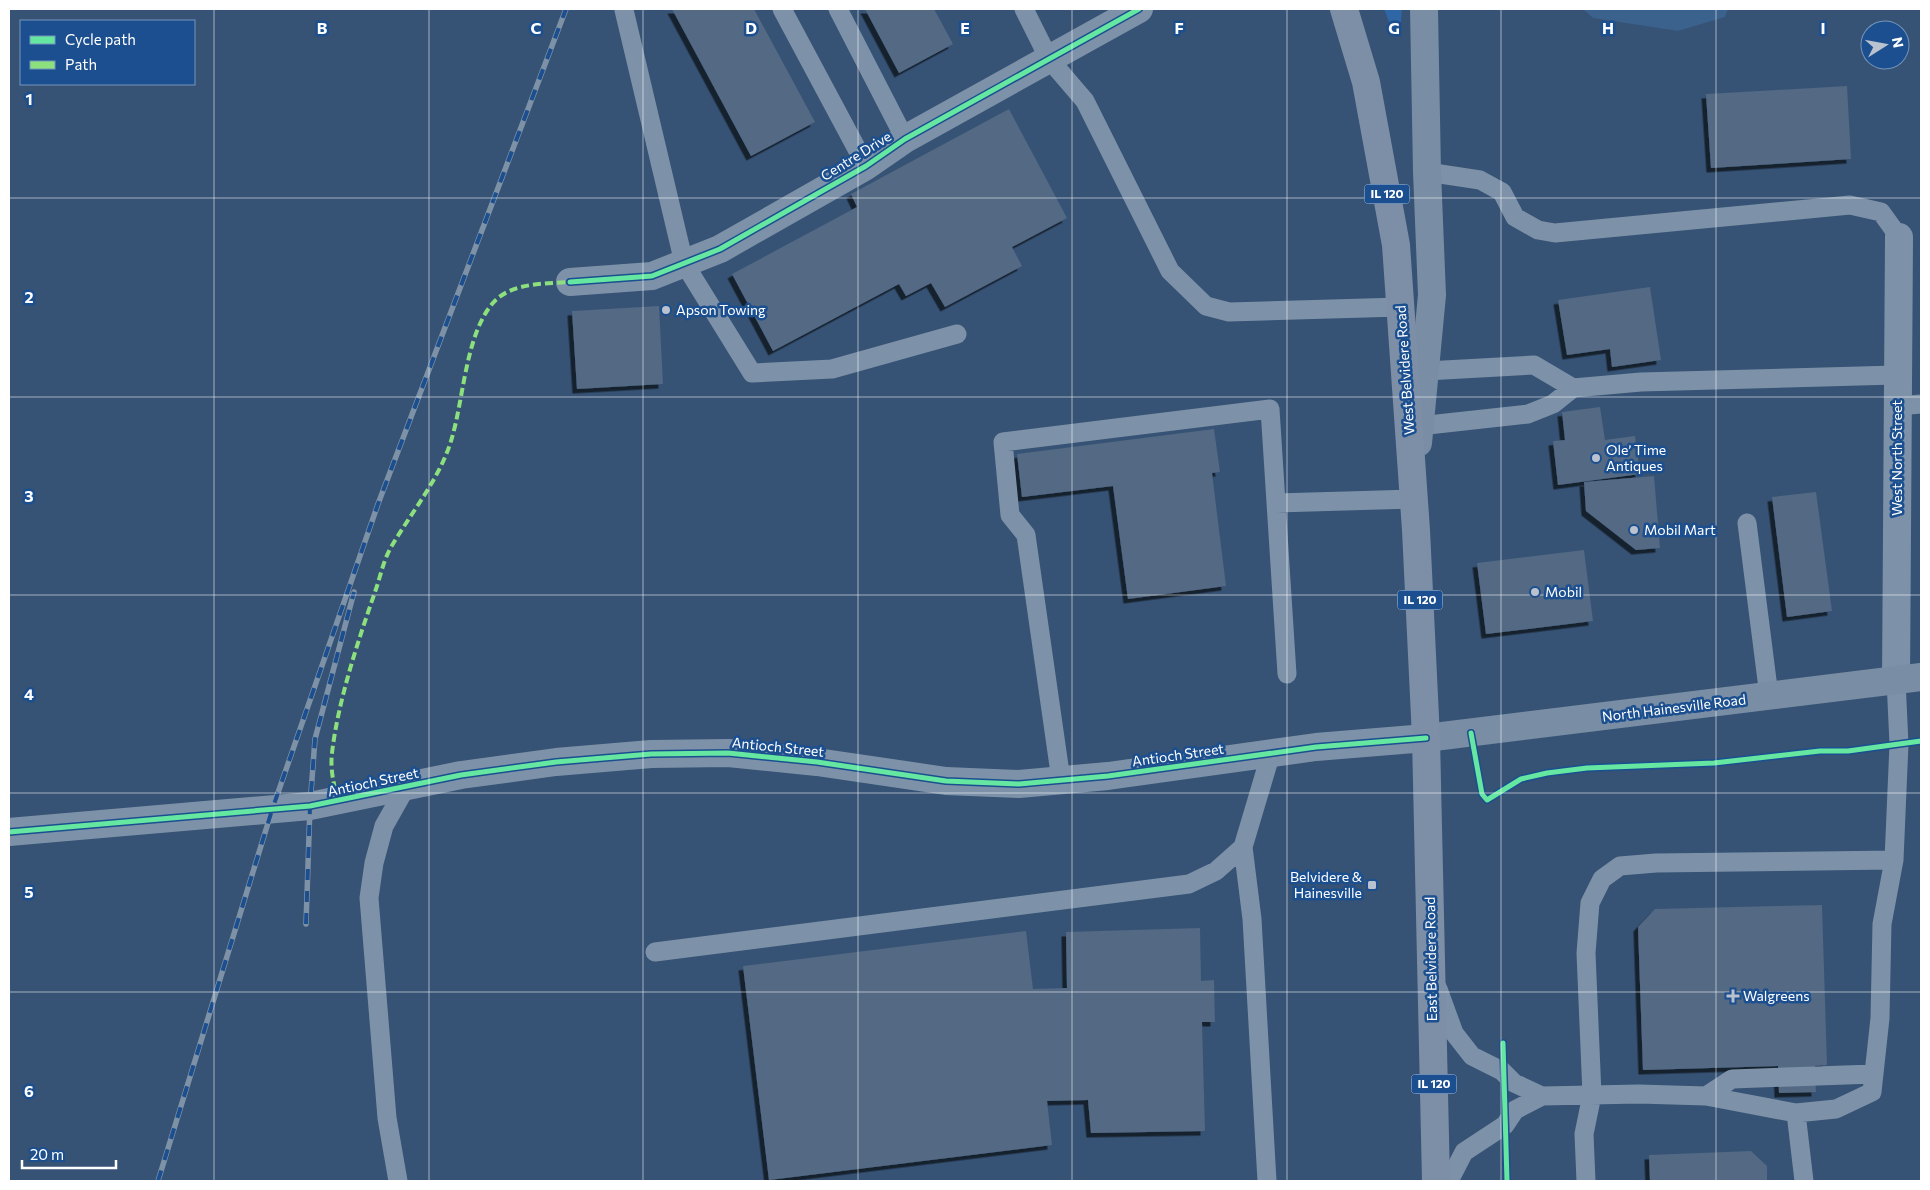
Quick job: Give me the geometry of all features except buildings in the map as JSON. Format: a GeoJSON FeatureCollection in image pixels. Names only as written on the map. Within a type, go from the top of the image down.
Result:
{"type":"FeatureCollection","features":[{"type":"Feature","properties":{"kind":"main road","name":"West Belvidere Road"},"geometry":{"type":"LineString","coordinates":[[1344,9],[1366,82],[1396,246],[1416,530],[1426,738]]}},
{"type":"Feature","properties":{"kind":"main road"},"geometry":{"type":"LineString","coordinates":[[1416,530],[1419,426],[1432,296],[1427,172],[1424,9]]}},
{"type":"Feature","properties":{"kind":"main road","name":"North Hainesville Road"},"geometry":{"type":"LineString","coordinates":[[1426,738],[1909,679]]}},
{"type":"Feature","properties":{"kind":"main road","name":"East Belvidere Road"},"geometry":{"type":"LineString","coordinates":[[1426,738],[1436,1181]]}},
{"type":"Feature","properties":{"kind":"street","name":"Centre Drive"},"geometry":{"type":"LineString","coordinates":[[570,282],[652,276],[720,248],[866,166],[906,139],[1139,9]]}},
{"type":"Feature","properties":{"kind":"street","name":"West North Street"},"geometry":{"type":"LineString","coordinates":[[1899,237],[1896,374],[1909,405],[1909,679]]}},
{"type":"Feature","properties":{"kind":"street","name":"Antioch Street"},"geometry":{"type":"LineString","coordinates":[[9,832],[300,807],[461,775],[556,762],[651,754],[728,753],[817,762],[946,781],[1019,784],[1316,747],[1426,738]]}},
{"type":"Feature","properties":{"kind":"lane"},"geometry":{"type":"LineString","coordinates":[[782,9],[866,166]]}},
{"type":"Feature","properties":{"kind":"lane"},"geometry":{"type":"LineString","coordinates":[[838,9],[906,139]]}},
{"type":"Feature","properties":{"kind":"lane"},"geometry":{"type":"LineString","coordinates":[[1024,9],[1049,59],[1085,101],[1170,271],[1206,306],[1229,312],[1401,307]]}},
{"type":"Feature","properties":{"kind":"lane"},"geometry":{"type":"LineString","coordinates":[[624,10],[684,263],[752,374],[832,369],[957,334]]}},
{"type":"Feature","properties":{"kind":"lane"},"geometry":{"type":"LineString","coordinates":[[1427,172],[1480,180],[1502,192],[1515,217],[1538,230],[1555,234],[1850,205],[1881,212],[1899,237]]}},
{"type":"Feature","properties":{"kind":"lane"},"geometry":{"type":"LineString","coordinates":[[1426,371],[1534,365],[1573,388]]}},
{"type":"Feature","properties":{"kind":"lane"},"geometry":{"type":"LineString","coordinates":[[1419,426],[1528,414],[1553,404],[1573,388],[1641,382],[1896,374]]}},
{"type":"Feature","properties":{"kind":"lane"},"geometry":{"type":"LineString","coordinates":[[1061,780],[1026,535],[1010,515],[1002,442],[1270,409],[1287,674]]}},
{"type":"Feature","properties":{"kind":"lane"},"geometry":{"type":"LineString","coordinates":[[1276,503],[1414,499]]}},
{"type":"Feature","properties":{"kind":"lane"},"geometry":{"type":"LineString","coordinates":[[1748,523],[1769,696]]}},
{"type":"Feature","properties":{"kind":"lane"},"geometry":{"type":"LineString","coordinates":[[1449,1181],[1464,1152],[1505,1125],[1515,1110],[1542,1096],[1706,1096],[1796,1112],[1836,1109],[1872,1092],[1880,1018],[1882,924],[1894,860],[1899,744],[1909,679]]}},
{"type":"Feature","properties":{"kind":"lane"},"geometry":{"type":"LineString","coordinates":[[1267,1181],[1252,919],[1243,847],[1271,754]]}},
{"type":"Feature","properties":{"kind":"lane"},"geometry":{"type":"LineString","coordinates":[[398,1181],[387,1118],[369,898],[374,863],[384,826],[406,787]]}},
{"type":"Feature","properties":{"kind":"lane"},"geometry":{"type":"LineString","coordinates":[[655,952],[1182,885],[1216,871],[1243,847]]}},
{"type":"Feature","properties":{"kind":"lane"},"geometry":{"type":"LineString","coordinates":[[1586,1181],[1584,1134],[1592,1095],[1586,953],[1590,903],[1602,879],[1620,866],[1656,863],[1894,860]]}},
{"type":"Feature","properties":{"kind":"lane"},"geometry":{"type":"LineString","coordinates":[[1431,941],[1437,985],[1454,1033],[1472,1056],[1502,1071],[1514,1082],[1542,1096]]}},
{"type":"Feature","properties":{"kind":"lane"},"geometry":{"type":"LineString","coordinates":[[1706,1096],[1732,1079],[1874,1074]]}},
{"type":"Feature","properties":{"kind":"lane"},"geometry":{"type":"LineString","coordinates":[[1796,1112],[1804,1181]]}},
{"type":"Feature","properties":{"kind":"shaded area"},"geometry":{"type":"Polygon","coordinates":[[[1384,9],[1402,9],[1400,35],[1394,35],[1384,9]]]}},
{"type":"Feature","properties":{"kind":"shaded area"},"geometry":{"type":"Polygon","coordinates":[[[1583,9],[1728,9],[1725,17],[1678,31],[1593,18],[1583,9]]]}},
{"type":"Feature","properties":{"kind":"railway"},"geometry":{"type":"LineString","coordinates":[[158,1181],[272,810],[378,504],[566,9]]}},
{"type":"Feature","properties":{"kind":"railway"},"geometry":{"type":"LineString","coordinates":[[306,924],[310,806],[315,739],[354,592]]}},
{"type":"Feature","properties":{"kind":"marked path"},"geometry":{"type":"LineString","coordinates":[[338,801],[332,771],[332,753],[339,713],[356,651],[388,554],[432,483],[446,455],[451,441],[466,369],[476,333],[492,304],[508,292],[539,284],[570,282]]}},
{"type":"Feature","properties":{"kind":"cycle path"},"geometry":{"type":"LineString","coordinates":[[570,282],[652,276],[720,249],[866,166],[905,139],[1139,9]]}},
{"type":"Feature","properties":{"kind":"cycle path"},"geometry":{"type":"LineString","coordinates":[[1471,733],[1482,794],[1487,800],[1521,779],[1547,773],[1587,768],[1714,763],[1820,751],[1848,751],[1921,741]]}},
{"type":"Feature","properties":{"kind":"cycle path"},"geometry":{"type":"LineString","coordinates":[[9,832],[310,806],[461,775],[556,762],[651,754],[728,753],[817,762],[946,781],[1019,784],[1108,776],[1316,747],[1426,738]]}},
{"type":"Feature","properties":{"kind":"cycle path"},"geometry":{"type":"LineString","coordinates":[[1503,1043],[1507,1181]]}},
{"type":"Feature","properties":{"kind":"place","name":"Apson Towing"},"geometry":{"type":"Point","coordinates":[666,310]}},
{"type":"Feature","properties":{"kind":"place","name":"Ole’ Time Antiques"},"geometry":{"type":"Point","coordinates":[1596,458]}},
{"type":"Feature","properties":{"kind":"place","name":"Mobil Mart"},"geometry":{"type":"Point","coordinates":[1634,530]}},
{"type":"Feature","properties":{"kind":"place","name":"Mobil"},"geometry":{"type":"Point","coordinates":[1535,592]}},
{"type":"Feature","properties":{"kind":"place","name":"Belvidere & Hainesville"},"geometry":{"type":"Point","coordinates":[1372,885]}},
{"type":"Feature","properties":{"kind":"place","name":"Walgreens"},"geometry":{"type":"Point","coordinates":[1733,996]}}]}
